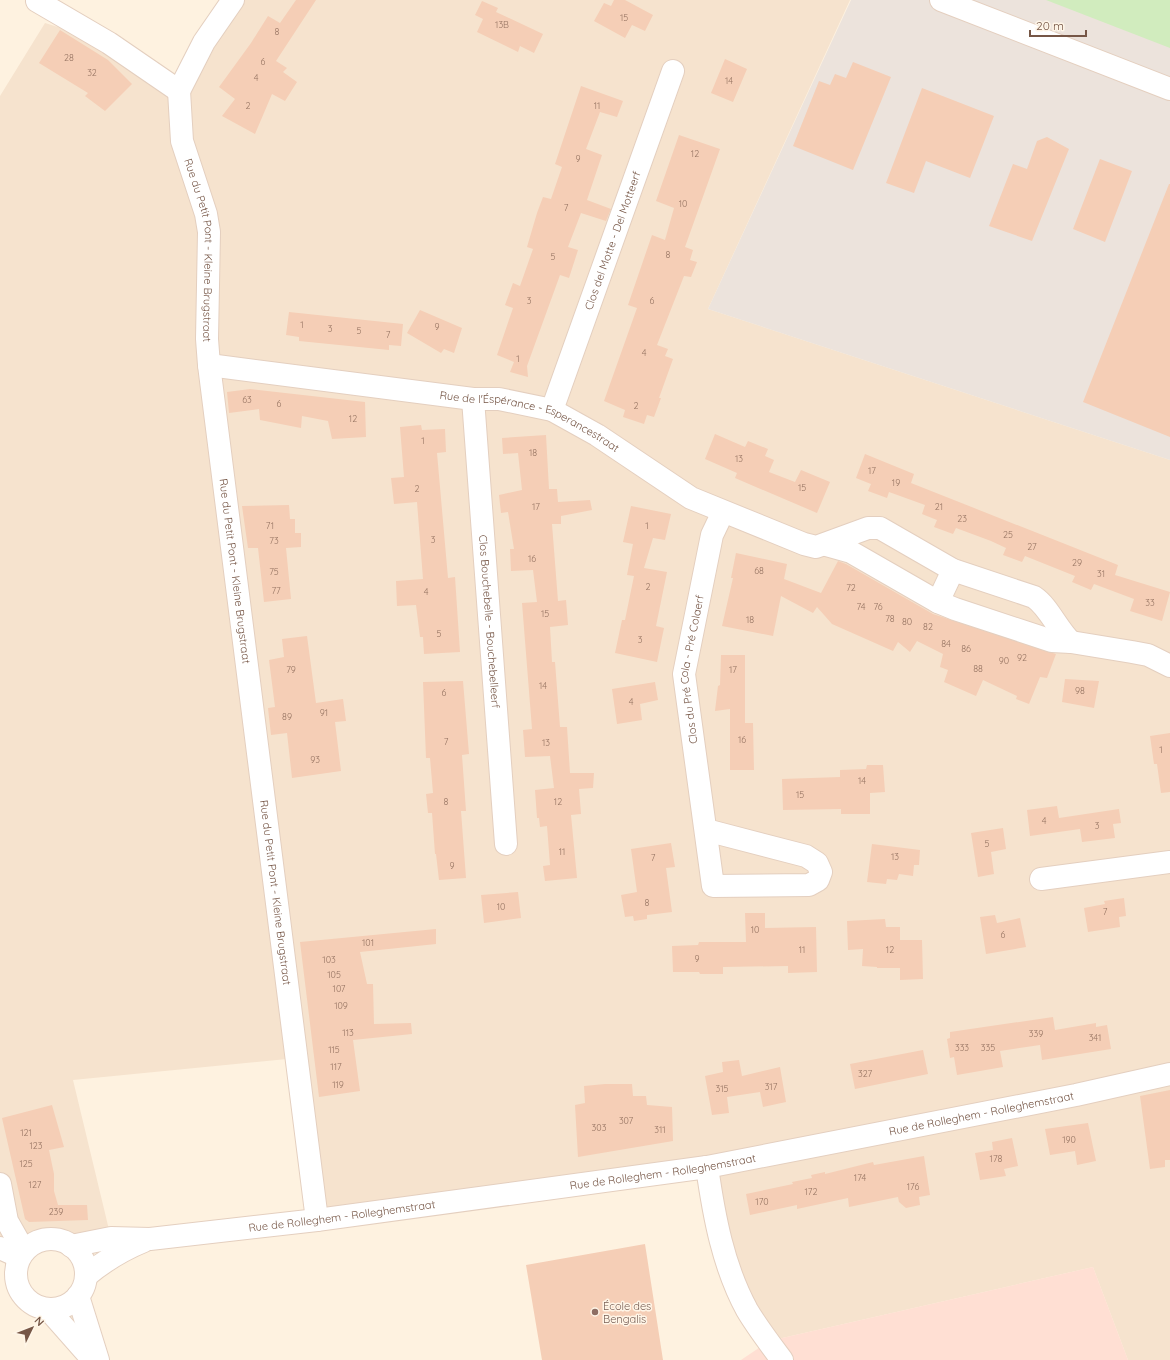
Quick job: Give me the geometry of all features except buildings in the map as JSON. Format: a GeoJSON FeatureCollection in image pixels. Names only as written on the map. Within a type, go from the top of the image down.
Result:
{"type":"FeatureCollection","features":[{"type":"Feature","properties":{"kind":"street"},"geometry":{"type":"LineString","coordinates":[[38,1],[109,44],[179,92],[204,42],[233,0]]}},
{"type":"Feature","properties":{"kind":"street"},"geometry":{"type":"LineString","coordinates":[[941,0],[1170,89]]}},
{"type":"Feature","properties":{"kind":"street","name":"Clos del Motte - Del Motteerf"},"geometry":{"type":"LineString","coordinates":[[552,410],[673,70]]}},
{"type":"Feature","properties":{"kind":"street","name":"Rue du Petit Pont - Kleine Brugstraat"},"geometry":{"type":"LineString","coordinates":[[179,92],[182,141],[206,214],[209,232],[206,339],[317,1220]]}},
{"type":"Feature","properties":{"kind":"street","name":"Rue de l'Éspérance - Esperancestraat"},"geometry":{"type":"LineString","coordinates":[[209,365],[473,398],[499,399],[552,410],[597,435],[691,498],[804,544],[816,547],[826,545],[868,528]]}},
{"type":"Feature","properties":{"kind":"street","name":"Clos Bouchebelle - Bouchebelleerf"},"geometry":{"type":"LineString","coordinates":[[473,398],[506,844]]}},
{"type":"Feature","properties":{"kind":"street","name":"Clos du Pré Cola - Pré Colaerf"},"geometry":{"type":"LineString","coordinates":[[706,830],[806,856],[817,863],[821,872],[818,880],[809,885],[713,886],[684,674],[712,536],[723,512]]}},
{"type":"Feature","properties":{"kind":"street"},"geometry":{"type":"LineString","coordinates":[[863,560],[863,542],[868,528],[876,527],[884,530],[953,570],[1038,600],[1043,605],[1056,626],[1071,642]]}},
{"type":"Feature","properties":{"kind":"street","name":"Rue de l'Éspérance - Esperancestraat"},"geometry":{"type":"LineString","coordinates":[[826,545],[841,548],[938,602],[1021,632],[1052,641],[1071,642],[1148,655],[1170,666]]}},
{"type":"Feature","properties":{"kind":"street"},"geometry":{"type":"LineString","coordinates":[[938,602],[953,570]]}},
{"type":"Feature","properties":{"kind":"street"},"geometry":{"type":"LineString","coordinates":[[1021,632],[1036,620],[1038,615],[1038,600]]}},
{"type":"Feature","properties":{"kind":"street"},"geometry":{"type":"LineString","coordinates":[[1041,879],[1170,862]]}},
{"type":"Feature","properties":{"kind":"street","name":"Rue de Rolleghem - Rolleghemstraat"},"geometry":{"type":"LineString","coordinates":[[71,1246],[111,1238],[150,1239],[317,1220],[707,1167],[1068,1096],[1170,1074]]}},
{"type":"Feature","properties":{"kind":"street"},"geometry":{"type":"LineString","coordinates":[[707,1167],[723,1255],[747,1310],[782,1360]]}},
{"type":"Feature","properties":{"kind":"street"},"geometry":{"type":"LineString","coordinates":[[0,1184],[7,1221],[22,1254]]}},
{"type":"Feature","properties":{"kind":"street"},"geometry":{"type":"LineString","coordinates":[[47,1239],[60,1240],[71,1246],[79,1254],[84,1264],[86,1276],[84,1286],[78,1296],[70,1304],[59,1308],[48,1309],[34,1305],[23,1295],[17,1283],[16,1269],[22,1254],[34,1243],[47,1239]]}},
{"type":"Feature","properties":{"kind":"street","name":"Rue de Rolleghem - Rolleghemstraat"},"geometry":{"type":"LineString","coordinates":[[86,1276],[105,1260],[127,1248],[150,1239]]}},
{"type":"Feature","properties":{"kind":"street"},"geometry":{"type":"LineString","coordinates":[[0,1248],[22,1254]]}},
{"type":"Feature","properties":{"kind":"street"},"geometry":{"type":"LineString","coordinates":[[0,1290],[23,1295]]}},
{"type":"Feature","properties":{"kind":"street"},"geometry":{"type":"LineString","coordinates":[[78,1296],[98,1360]]}},
{"type":"Feature","properties":{"kind":"street"},"geometry":{"type":"LineString","coordinates":[[48,1309],[93,1360]]}},
{"type":"Feature","properties":{"kind":"shaded area"},"geometry":{"type":"Polygon","coordinates":[[[244,0],[850,0],[708,309],[1170,460],[1170,1360],[1128,1360],[1093,1267],[769,1341],[723,1255],[707,1167],[317,1220],[297,1058],[73,1080],[111,1238],[0,1246],[0,96],[45,23],[109,43],[179,91],[244,0]]]}},
{"type":"Feature","properties":{"kind":"shaded area"},"geometry":{"type":"Polygon","coordinates":[[[851,0],[1170,0],[1170,460],[708,309],[851,0]]]}},
{"type":"Feature","properties":{"kind":"shaded area"},"geometry":{"type":"Polygon","coordinates":[[[1093,1267],[1128,1360],[741,1360],[769,1341],[1093,1267]]]}},
{"type":"Feature","properties":{"kind":"green space"},"geometry":{"type":"Polygon","coordinates":[[[1046,0],[1170,0],[1170,48],[1046,0]]]}},
{"type":"Feature","properties":{"kind":"place","name":"École des Bengalis"},"geometry":{"type":"Point","coordinates":[595,1312]}}]}
